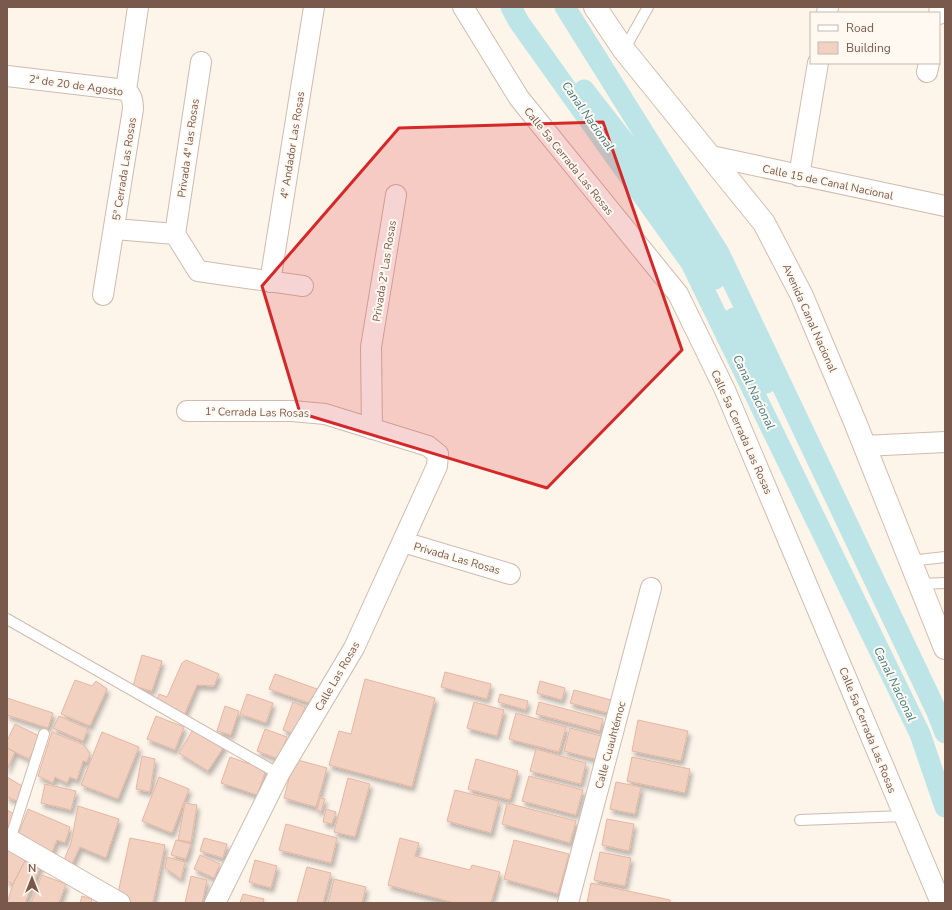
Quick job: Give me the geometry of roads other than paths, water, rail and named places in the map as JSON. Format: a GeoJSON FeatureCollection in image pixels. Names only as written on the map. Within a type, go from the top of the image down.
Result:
{"type":"FeatureCollection","features":[{"type":"Feature","properties":{"kind":"street"},"geometry":{"type":"LineString","coordinates":[[126,90],[138,7]]}},
{"type":"Feature","properties":{"kind":"street","name":"4º Andador Las Rosas"},"geometry":{"type":"LineString","coordinates":[[270,282],[314,7]]}},
{"type":"Feature","properties":{"kind":"street","name":"Calle 5a Cerrada Las Rosas"},"geometry":{"type":"LineString","coordinates":[[463,7],[519,98],[678,294],[725,390],[841,664],[903,816],[941,903]]}},
{"type":"Feature","properties":{"kind":"street","name":"Avenida Canal Nacional"},"geometry":{"type":"LineString","coordinates":[[595,7],[624,50],[764,223],[802,296],[945,648]]}},
{"type":"Feature","properties":{"kind":"street","name":"Privada 4ª las Rosas"},"geometry":{"type":"LineString","coordinates":[[175,234],[201,62]]}},
{"type":"Feature","properties":{"kind":"street"},"geometry":{"type":"LineString","coordinates":[[799,176],[818,64]]}},
{"type":"Feature","properties":{"kind":"street","name":"2ª de 20 de Agosto"},"geometry":{"type":"LineString","coordinates":[[7,76],[126,90],[130,95],[133,109]]}},
{"type":"Feature","properties":{"kind":"street","name":"5ª Cerrada Las Rosas"},"geometry":{"type":"LineString","coordinates":[[102,295],[115,229],[133,109]]}},
{"type":"Feature","properties":{"kind":"street","name":"Calle 15 de Canal Nacional"},"geometry":{"type":"LineString","coordinates":[[711,156],[945,206]]}},
{"type":"Feature","properties":{"kind":"street","name":"Privada 2ª Las Rosas"},"geometry":{"type":"LineString","coordinates":[[372,429],[371,347],[396,195]]}},
{"type":"Feature","properties":{"kind":"street"},"geometry":{"type":"LineString","coordinates":[[115,229],[175,234],[198,271],[303,286]]}},
{"type":"Feature","properties":{"kind":"street","name":"1ª Cerrada Las Rosas"},"geometry":{"type":"LineString","coordinates":[[187,411],[292,411],[325,414],[428,446]]}},
{"type":"Feature","properties":{"kind":"street"},"geometry":{"type":"LineString","coordinates":[[864,446],[945,442]]}},
{"type":"Feature","properties":{"kind":"street","name":"Calle Las Rosas"},"geometry":{"type":"LineString","coordinates":[[215,903],[278,774],[354,648],[437,466],[438,454],[428,446]]}},
{"type":"Feature","properties":{"kind":"street","name":"Privada Las Rosas"},"geometry":{"type":"LineString","coordinates":[[403,542],[510,574]]}},
{"type":"Feature","properties":{"kind":"street","name":"Calle Cuauhtémoc"},"geometry":{"type":"LineString","coordinates":[[568,903],[651,588]]}},
{"type":"Feature","properties":{"kind":"street"},"geometry":{"type":"LineString","coordinates":[[9,839],[120,903]]}},
{"type":"Feature","properties":{"kind":"lane"},"geometry":{"type":"LineString","coordinates":[[624,50],[648,7]]}},
{"type":"Feature","properties":{"kind":"lane"},"geometry":{"type":"LineString","coordinates":[[910,560],[945,557]]}},
{"type":"Feature","properties":{"kind":"lane"},"geometry":{"type":"LineString","coordinates":[[919,584],[945,583]]}},
{"type":"Feature","properties":{"kind":"lane"},"geometry":{"type":"LineString","coordinates":[[7,619],[278,774]]}},
{"type":"Feature","properties":{"kind":"lane"},"geometry":{"type":"LineString","coordinates":[[9,839],[44,734]]}},
{"type":"Feature","properties":{"kind":"lane"},"geometry":{"type":"LineString","coordinates":[[800,820],[903,816]]}},
{"type":"Feature","properties":{"kind":"waterway","name":"Canal Nacional"},"geometry":{"type":"LineString","coordinates":[[511,7],[519,22],[691,263],[920,734],[945,807]]}},
{"type":"Feature","properties":{"kind":"waterway","name":"Canal Nacional"},"geometry":{"type":"LineString","coordinates":[[565,7],[719,253],[936,710],[945,733]]}},
{"type":"Feature","properties":{"kind":"waterway","name":"Canal Nacional"},"geometry":{"type":"LineString","coordinates":[[584,90],[640,162],[698,244],[715,279]]}},
{"type":"Feature","properties":{"kind":"waterway","name":"Canal Nacional"},"geometry":{"type":"LineString","coordinates":[[734,318],[766,383]]}}]}
